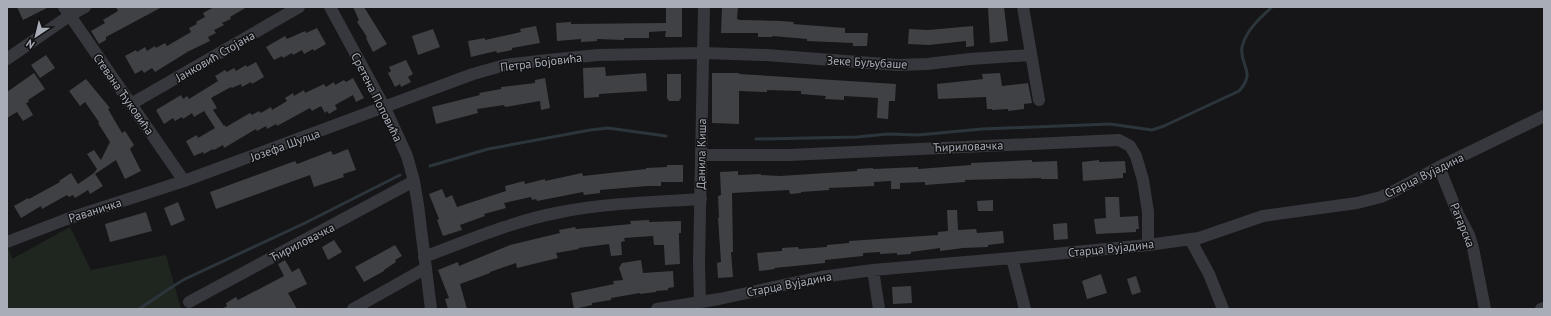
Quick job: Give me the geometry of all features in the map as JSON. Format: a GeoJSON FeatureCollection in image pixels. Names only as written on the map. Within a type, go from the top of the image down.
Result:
{"type":"FeatureCollection","features":[{"type":"Feature","properties":{"kind":"street"},"geometry":{"type":"LineString","coordinates":[[7,59],[67,11],[85,7]]}},
{"type":"Feature","properties":{"kind":"street","name":"Јанковић Стојана"},"geometry":{"type":"LineString","coordinates":[[131,104],[299,7]]}},
{"type":"Feature","properties":{"kind":"street","name":"Сретена Поповића"},"geometry":{"type":"LineString","coordinates":[[330,7],[386,108],[407,156],[414,181],[431,309]]}},
{"type":"Feature","properties":{"kind":"street","name":"Данила Киша"},"geometry":{"type":"LineString","coordinates":[[700,301],[699,264],[704,7]]}},
{"type":"Feature","properties":{"kind":"street"},"geometry":{"type":"LineString","coordinates":[[1023,7],[1039,100]]}},
{"type":"Feature","properties":{"kind":"street","name":"Стевана Ћуковића"},"geometry":{"type":"LineString","coordinates":[[67,11],[184,181]]}},
{"type":"Feature","properties":{"kind":"street","name":"Петра Бојовића"},"geometry":{"type":"LineString","coordinates":[[386,108],[466,76],[505,66],[598,55],[703,53]]}},
{"type":"Feature","properties":{"kind":"street","name":"Зеке Буљубаше"},"geometry":{"type":"LineString","coordinates":[[703,53],[766,55],[898,65],[1031,55]]}},
{"type":"Feature","properties":{"kind":"street","name":"Јозефа Шулца"},"geometry":{"type":"LineString","coordinates":[[184,181],[386,108]]}},
{"type":"Feature","properties":{"kind":"street","name":"Старца Вујадина"},"geometry":{"type":"LineString","coordinates":[[657,309],[700,301],[720,304],[821,277],[873,270],[1148,245],[1199,238],[1263,216],[1367,201],[1396,190],[1439,167],[1544,116]]}},
{"type":"Feature","properties":{"kind":"street","name":"Ћириловачка"},"geometry":{"type":"LineString","coordinates":[[702,155],[789,155],[1119,140],[1130,146],[1136,156],[1143,180],[1148,212],[1148,245]]}},
{"type":"Feature","properties":{"kind":"street","name":"Ратарска"},"geometry":{"type":"LineString","coordinates":[[1439,167],[1458,214],[1469,235],[1485,309]]}},
{"type":"Feature","properties":{"kind":"street","name":"Раваничка"},"geometry":{"type":"LineString","coordinates":[[7,242],[67,219],[184,181]]}},
{"type":"Feature","properties":{"kind":"street","name":"Ћириловачка"},"geometry":{"type":"LineString","coordinates":[[189,302],[414,181]]}},
{"type":"Feature","properties":{"kind":"street"},"geometry":{"type":"LineString","coordinates":[[353,309],[425,262],[519,222],[560,212],[605,205],[701,199]]}},
{"type":"Feature","properties":{"kind":"street"},"geometry":{"type":"LineString","coordinates":[[1190,239],[1209,274],[1223,309]]}},
{"type":"Feature","properties":{"kind":"street"},"geometry":{"type":"LineString","coordinates":[[1012,258],[1025,309]]}},
{"type":"Feature","properties":{"kind":"street"},"geometry":{"type":"LineString","coordinates":[[873,270],[879,309]]}},
{"type":"Feature","properties":{"kind":"shaded area"},"geometry":{"type":"Polygon","coordinates":[[[70,227],[91,270],[166,255],[181,309],[7,309],[7,250],[9,249],[12,259],[70,227]]]}},
{"type":"Feature","properties":{"kind":"building"},"geometry":{"type":"Polygon","coordinates":[[[17,7],[49,7],[23,20],[17,7]]]}},
{"type":"Feature","properties":{"kind":"building"},"geometry":{"type":"Polygon","coordinates":[[[116,7],[162,7],[106,37],[106,40],[99,44],[91,31],[105,23],[103,20],[118,11],[116,7]]]}},
{"type":"Feature","properties":{"kind":"building"},"geometry":{"type":"Polygon","coordinates":[[[214,7],[247,7],[230,17],[231,19],[222,23],[224,25],[214,30],[216,33],[208,37],[210,41],[189,51],[155,72],[152,68],[144,73],[142,70],[135,74],[125,56],[136,50],[137,52],[145,47],[147,51],[155,46],[156,48],[165,43],[167,46],[191,32],[189,28],[197,24],[196,22],[205,17],[203,13],[214,7]]]}},
{"type":"Feature","properties":{"kind":"building"},"geometry":{"type":"Polygon","coordinates":[[[353,7],[364,7],[387,44],[373,52],[366,38],[367,37],[357,22],[359,20],[353,7]]]}},
{"type":"Feature","properties":{"kind":"building"},"geometry":{"type":"Polygon","coordinates":[[[666,7],[682,7],[682,37],[665,37],[666,31],[649,32],[649,38],[624,38],[624,40],[597,39],[597,41],[581,42],[581,39],[557,41],[556,23],[666,23],[666,7]]]}},
{"type":"Feature","properties":{"kind":"building"},"geometry":{"type":"Polygon","coordinates":[[[722,7],[738,7],[737,19],[740,20],[794,22],[793,24],[845,28],[845,33],[868,33],[867,46],[853,46],[853,43],[807,41],[807,39],[772,36],[758,37],[758,33],[721,33],[722,7]]]}},
{"type":"Feature","properties":{"kind":"building"},"geometry":{"type":"Polygon","coordinates":[[[988,7],[1004,7],[1008,41],[990,43],[988,7]]]}},
{"type":"Feature","properties":{"kind":"building"},"geometry":{"type":"Polygon","coordinates":[[[536,26],[540,43],[512,48],[512,50],[497,53],[496,51],[471,57],[468,41],[485,38],[485,40],[521,32],[520,29],[536,26]]]}},
{"type":"Feature","properties":{"kind":"building"},"geometry":{"type":"Polygon","coordinates":[[[973,26],[974,46],[966,47],[966,41],[929,45],[908,44],[909,29],[928,30],[973,26]]]}},
{"type":"Feature","properties":{"kind":"building"},"geometry":{"type":"Polygon","coordinates":[[[317,28],[326,44],[314,51],[313,49],[304,54],[302,50],[293,55],[292,53],[283,58],[282,56],[274,60],[266,47],[285,36],[287,39],[305,31],[306,33],[317,28]]]}},
{"type":"Feature","properties":{"kind":"building"},"geometry":{"type":"Polygon","coordinates":[[[433,29],[440,47],[418,55],[412,36],[433,29]]]}},
{"type":"Feature","properties":{"kind":"building"},"geometry":{"type":"Polygon","coordinates":[[[46,55],[55,68],[40,78],[31,65],[46,55]]]}},
{"type":"Feature","properties":{"kind":"building"},"geometry":{"type":"Polygon","coordinates":[[[406,60],[413,74],[408,77],[411,82],[401,87],[400,84],[395,87],[388,73],[391,71],[389,67],[406,60]]]}},
{"type":"Feature","properties":{"kind":"building"},"geometry":{"type":"Polygon","coordinates":[[[256,62],[264,77],[252,84],[251,82],[242,87],[241,84],[232,88],[231,87],[211,98],[217,108],[213,110],[226,127],[250,113],[252,115],[259,111],[261,113],[271,107],[272,110],[287,101],[285,98],[293,93],[294,96],[304,90],[305,93],[324,84],[326,87],[334,82],[335,85],[344,80],[346,82],[353,78],[364,98],[356,102],[353,95],[335,105],[337,109],[329,114],[327,111],[325,113],[321,106],[312,111],[310,108],[277,126],[276,124],[267,129],[266,126],[257,131],[256,129],[224,148],[223,145],[204,154],[203,152],[194,156],[186,141],[197,135],[198,138],[215,128],[204,111],[194,117],[192,113],[183,119],[182,117],[175,121],[173,118],[164,124],[156,110],[181,95],[183,99],[187,96],[189,99],[218,81],[215,76],[225,70],[227,72],[234,68],[236,71],[246,65],[247,67],[256,62]]]}},
{"type":"Feature","properties":{"kind":"building"},"geometry":{"type":"Polygon","coordinates":[[[605,67],[606,76],[646,73],[647,91],[599,94],[599,97],[584,98],[583,68],[605,67]]]}},
{"type":"Feature","properties":{"kind":"building"},"geometry":{"type":"Polygon","coordinates":[[[34,73],[45,89],[28,100],[29,102],[26,103],[33,115],[23,121],[17,112],[7,118],[7,92],[34,73]]]}},
{"type":"Feature","properties":{"kind":"building"},"geometry":{"type":"Polygon","coordinates":[[[712,73],[739,73],[896,84],[895,101],[889,101],[888,119],[877,118],[878,98],[844,96],[844,100],[825,99],[826,96],[801,94],[801,91],[739,91],[739,124],[712,123],[712,73]]]}},
{"type":"Feature","properties":{"kind":"building"},"geometry":{"type":"Polygon","coordinates":[[[1000,73],[1002,86],[1028,83],[1032,103],[1024,104],[1024,109],[1008,111],[1008,109],[987,109],[986,97],[938,99],[937,84],[983,79],[982,74],[1000,73]]]}},
{"type":"Feature","properties":{"kind":"building"},"geometry":{"type":"Polygon","coordinates":[[[667,74],[681,74],[681,98],[679,101],[669,101],[667,98],[667,74]]]}},
{"type":"Feature","properties":{"kind":"building"},"geometry":{"type":"Polygon","coordinates":[[[545,78],[550,108],[541,110],[540,101],[505,107],[504,105],[477,109],[478,113],[436,124],[432,107],[480,95],[479,93],[501,89],[501,87],[535,83],[535,80],[545,78]]]}},
{"type":"Feature","properties":{"kind":"building"},"geometry":{"type":"Polygon","coordinates":[[[86,79],[110,108],[108,109],[122,133],[125,131],[134,145],[130,149],[141,171],[125,179],[116,160],[95,174],[103,186],[90,194],[88,190],[75,198],[73,195],[69,197],[67,195],[42,209],[41,206],[21,218],[14,206],[60,182],[59,181],[71,173],[78,184],[94,173],[97,169],[87,154],[94,150],[101,160],[110,142],[98,123],[99,122],[85,102],[80,106],[69,91],[86,79]]]}},
{"type":"Feature","properties":{"kind":"building"},"geometry":{"type":"Polygon","coordinates":[[[348,149],[356,170],[343,174],[344,177],[314,187],[310,175],[216,209],[210,192],[295,161],[297,164],[331,151],[333,155],[348,149]]]}},
{"type":"Feature","properties":{"kind":"building"},"geometry":{"type":"Polygon","coordinates":[[[1032,160],[1032,162],[1057,161],[1058,179],[965,180],[965,182],[925,185],[925,182],[900,183],[900,189],[891,189],[891,181],[874,182],[874,186],[829,188],[829,190],[790,194],[789,190],[732,193],[733,252],[731,252],[733,277],[718,278],[717,263],[721,262],[718,218],[718,196],[721,195],[720,172],[738,171],[738,175],[761,174],[780,176],[857,171],[857,169],[918,167],[918,169],[971,165],[971,163],[1032,160]]]}},
{"type":"Feature","properties":{"kind":"building"},"geometry":{"type":"Polygon","coordinates":[[[1099,160],[1099,162],[1125,161],[1126,173],[1123,173],[1123,178],[1083,181],[1082,162],[1099,160]]]}},
{"type":"Feature","properties":{"kind":"building"},"geometry":{"type":"Polygon","coordinates":[[[667,165],[683,165],[683,182],[661,182],[661,186],[600,190],[600,193],[584,195],[583,192],[537,201],[536,199],[532,200],[531,197],[504,203],[506,208],[484,214],[485,216],[460,225],[462,230],[443,236],[437,220],[439,219],[429,194],[442,189],[446,198],[452,195],[457,207],[506,191],[505,186],[524,181],[525,184],[582,173],[583,176],[646,168],[667,167],[667,165]]]}},
{"type":"Feature","properties":{"kind":"building"},"geometry":{"type":"Polygon","coordinates":[[[1105,197],[1119,197],[1120,217],[1138,216],[1139,229],[1136,229],[1136,232],[1096,234],[1094,219],[1106,218],[1105,197]]]}},
{"type":"Feature","properties":{"kind":"building"},"geometry":{"type":"Polygon","coordinates":[[[993,200],[993,211],[978,211],[977,201],[993,200]]]}},
{"type":"Feature","properties":{"kind":"building"},"geometry":{"type":"Polygon","coordinates":[[[178,202],[185,220],[171,226],[164,208],[178,202]]]}},
{"type":"Feature","properties":{"kind":"building"},"geometry":{"type":"Polygon","coordinates":[[[947,210],[957,210],[958,230],[976,229],[977,233],[1003,231],[1004,243],[988,245],[988,247],[940,251],[940,248],[911,252],[911,254],[897,255],[897,253],[880,254],[880,252],[863,253],[863,256],[825,260],[825,263],[759,271],[757,253],[782,251],[782,248],[798,247],[799,249],[827,247],[827,245],[849,243],[849,241],[938,235],[938,232],[948,231],[947,210]]]}},
{"type":"Feature","properties":{"kind":"building"},"geometry":{"type":"Polygon","coordinates":[[[146,212],[152,231],[110,242],[105,224],[146,212]]]}},
{"type":"Feature","properties":{"kind":"building"},"geometry":{"type":"Polygon","coordinates":[[[649,220],[649,222],[681,221],[681,233],[679,233],[680,264],[665,265],[664,245],[654,245],[653,236],[624,238],[625,241],[621,242],[622,255],[611,256],[609,244],[578,248],[579,249],[556,253],[558,258],[517,268],[516,263],[460,284],[467,309],[448,309],[445,299],[449,298],[438,270],[458,262],[459,266],[510,245],[560,233],[559,230],[575,227],[576,229],[631,224],[630,221],[649,220]]]}},
{"type":"Feature","properties":{"kind":"building"},"geometry":{"type":"Polygon","coordinates":[[[1067,223],[1068,239],[1054,240],[1053,224],[1067,223]]]}},
{"type":"Feature","properties":{"kind":"building"},"geometry":{"type":"Polygon","coordinates":[[[334,240],[342,252],[328,260],[322,247],[334,240]]]}},
{"type":"Feature","properties":{"kind":"building"},"geometry":{"type":"Polygon","coordinates":[[[395,245],[402,256],[395,260],[396,262],[384,271],[364,282],[355,267],[395,245]]]}},
{"type":"Feature","properties":{"kind":"building"},"geometry":{"type":"Polygon","coordinates":[[[285,260],[292,272],[299,268],[307,284],[288,293],[297,309],[222,309],[227,306],[226,303],[236,297],[238,300],[284,276],[278,264],[285,260]]]}},
{"type":"Feature","properties":{"kind":"building"},"geometry":{"type":"Polygon","coordinates":[[[641,260],[643,273],[673,271],[674,287],[668,288],[668,290],[611,298],[611,300],[592,303],[592,305],[574,309],[571,293],[614,284],[613,281],[623,280],[619,268],[622,263],[641,260]]]}},
{"type":"Feature","properties":{"kind":"building"},"geometry":{"type":"Polygon","coordinates":[[[1101,274],[1107,293],[1087,299],[1082,281],[1101,274]]]}},
{"type":"Feature","properties":{"kind":"building"},"geometry":{"type":"Polygon","coordinates":[[[1136,276],[1141,292],[1132,295],[1127,279],[1136,276]]]}},
{"type":"Feature","properties":{"kind":"building"},"geometry":{"type":"Polygon","coordinates":[[[911,286],[912,303],[893,304],[892,287],[911,286]]]}},
{"type":"Feature","properties":{"kind":"waterway"},"geometry":{"type":"LineString","coordinates":[[756,139],[857,137],[888,134],[918,135],[982,129],[1110,124],[1152,130],[1164,126],[1239,91],[1247,78],[1242,54],[1244,41],[1254,25],[1272,7]]}},
{"type":"Feature","properties":{"kind":"waterway"},"geometry":{"type":"LineString","coordinates":[[430,166],[488,149],[590,130],[608,128],[666,136]]}},
{"type":"Feature","properties":{"kind":"waterway"},"geometry":{"type":"LineString","coordinates":[[139,309],[185,279],[305,223],[400,175]]}}]}
